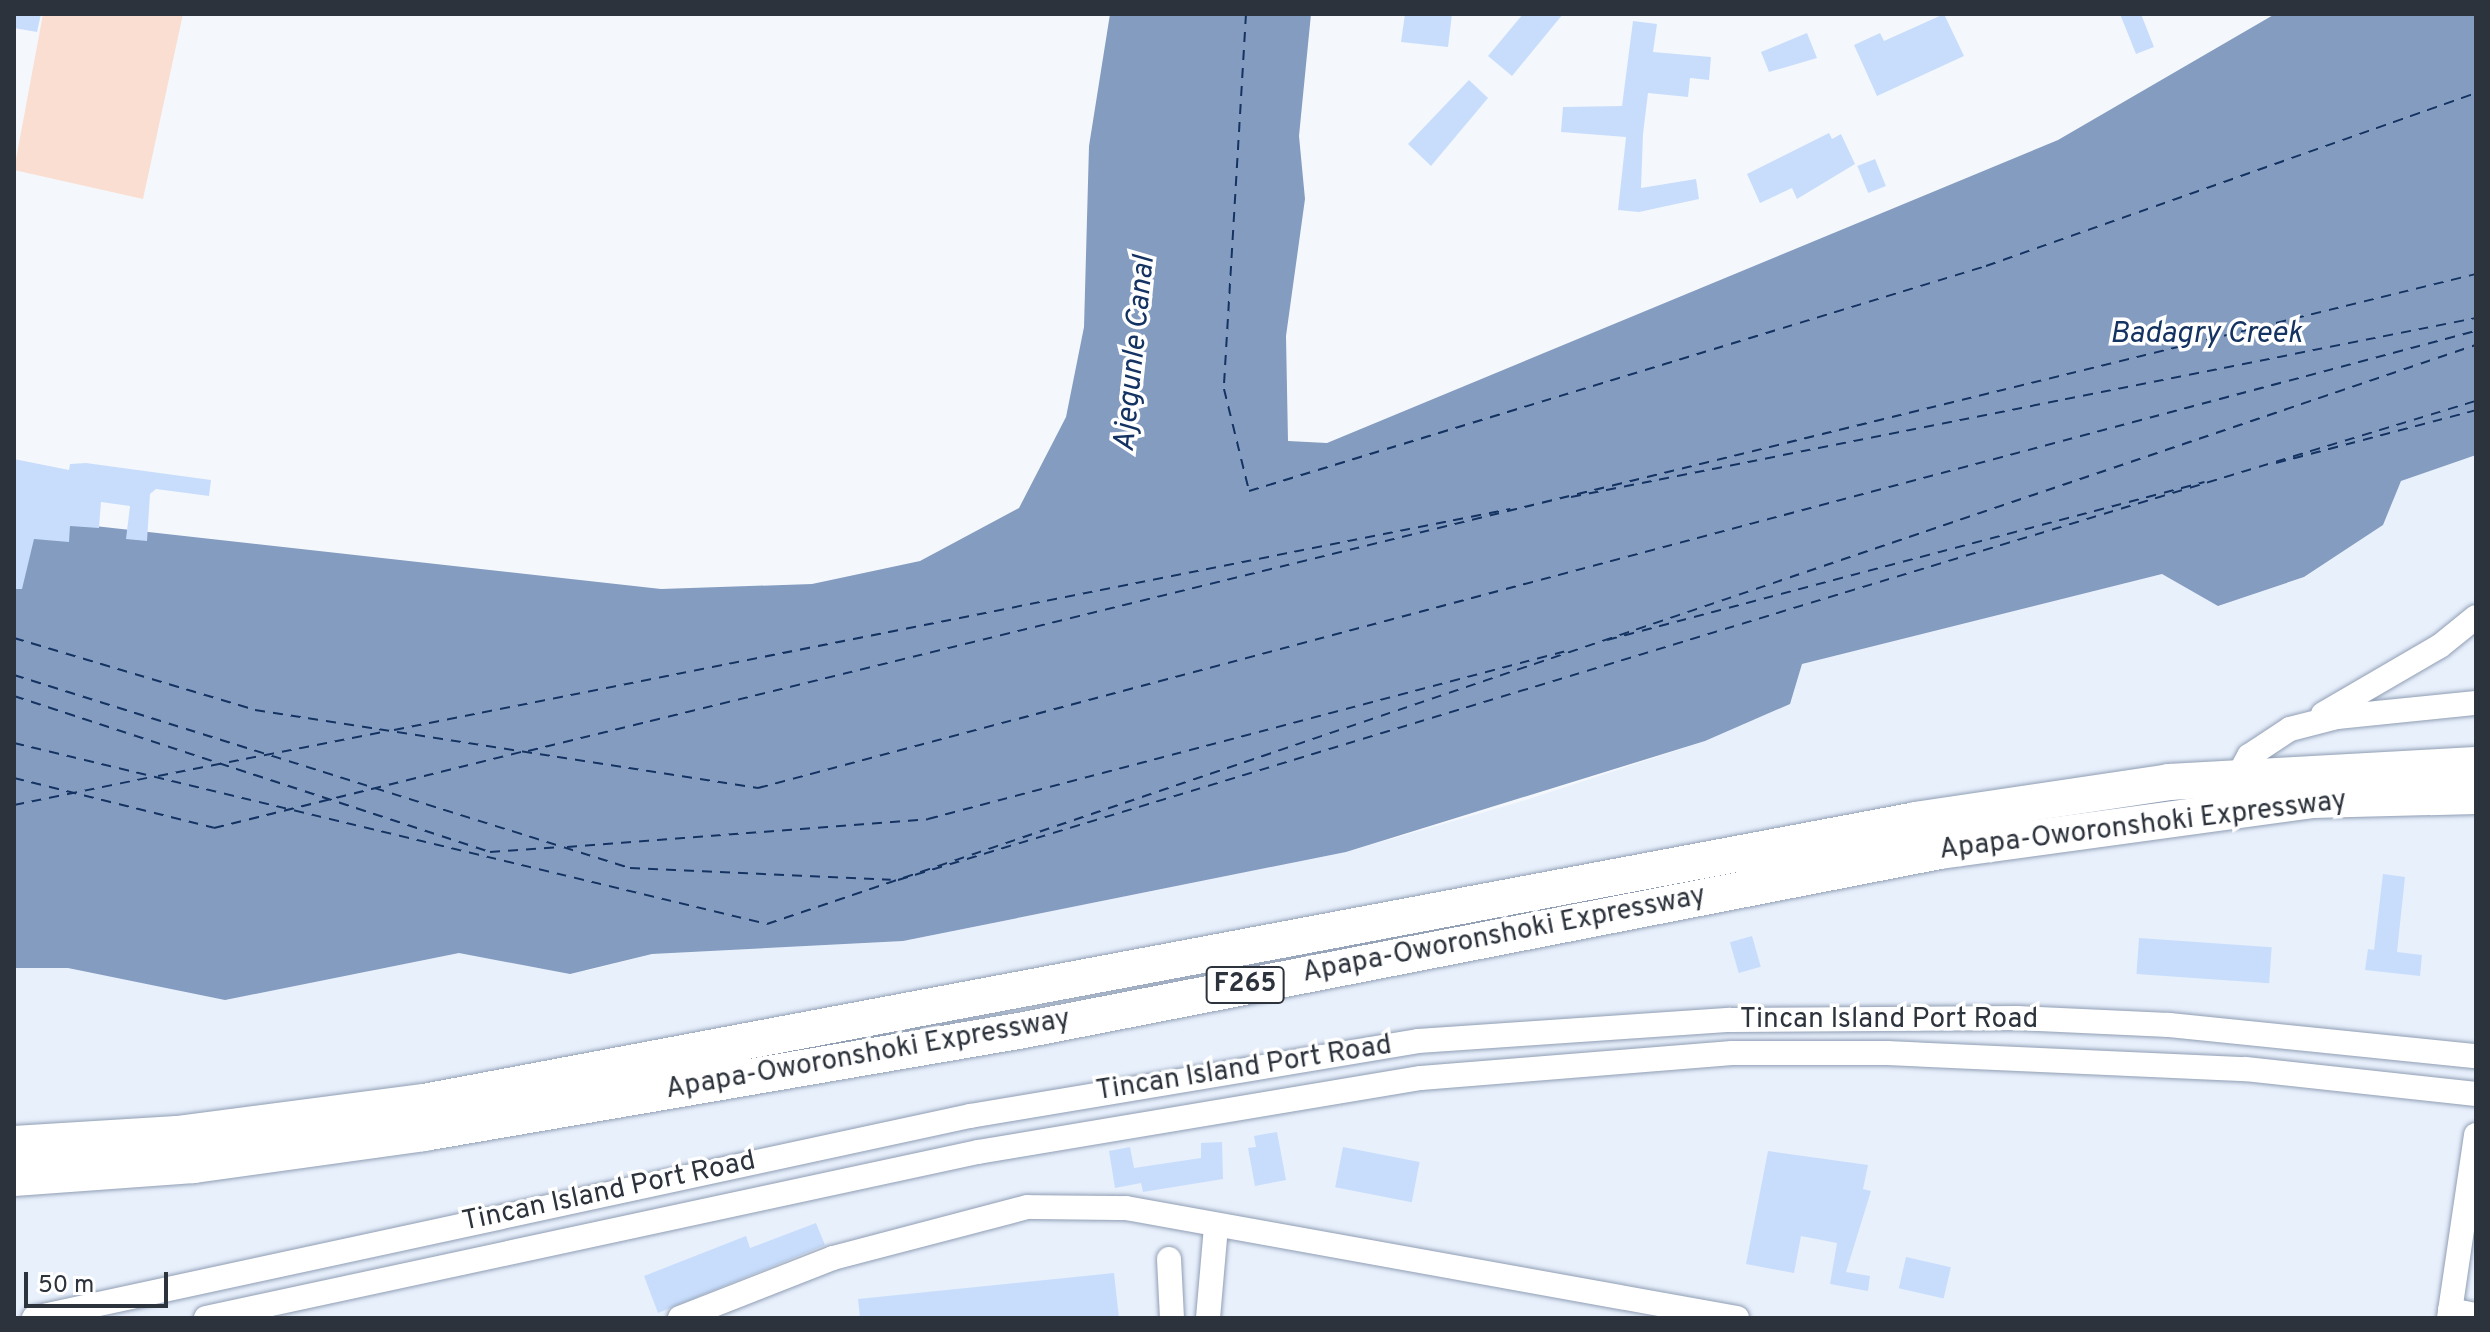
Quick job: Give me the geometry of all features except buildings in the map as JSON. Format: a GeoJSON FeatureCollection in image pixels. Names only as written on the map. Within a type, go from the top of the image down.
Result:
{"type":"FeatureCollection","features":[{"type":"Feature","properties":{"kind":"highway","name":"Apapa-Oworonshoki Expressway"},"geometry":{"type":"LineString","coordinates":[[14,1144],[177,1134],[424,1102],[1916,820],[2238,776],[2476,765]]}},
{"type":"Feature","properties":{"kind":"highway","name":"Apapa-Oworonshoki Expressway"},"geometry":{"type":"LineString","coordinates":[[14,1178],[194,1165],[424,1133],[1024,1030],[1940,851],[2312,800],[2476,796]]}},
{"type":"Feature","properties":{"kind":"street"},"geometry":{"type":"LineString","coordinates":[[2238,776],[2249,756],[2290,729],[2440,646],[2476,617]]}},
{"type":"Feature","properties":{"kind":"street"},"geometry":{"type":"LineString","coordinates":[[2440,646],[2476,637]]}},
{"type":"Feature","properties":{"kind":"street"},"geometry":{"type":"LineString","coordinates":[[2290,729],[2337,717],[2476,703]]}},
{"type":"Feature","properties":{"kind":"street","name":"Tincan Island Port Road"},"geometry":{"type":"LineString","coordinates":[[34,1318],[970,1116],[1418,1041],[1730,1020],[2017,1018],[2169,1025],[2476,1056]]}},
{"type":"Feature","properties":{"kind":"street","name":"Tincan Island Port Road"},"geometry":{"type":"LineString","coordinates":[[206,1318],[978,1152],[1421,1078],[1732,1053],[1887,1053],[2246,1069],[2476,1094]]}},
{"type":"Feature","properties":{"kind":"street"},"geometry":{"type":"LineString","coordinates":[[2476,1135],[2449,1314],[2476,1315]]}},
{"type":"Feature","properties":{"kind":"street"},"geometry":{"type":"LineString","coordinates":[[680,1318],[833,1258],[1027,1207],[1126,1208],[1737,1318]]}},
{"type":"Feature","properties":{"kind":"street"},"geometry":{"type":"LineString","coordinates":[[1208,1318],[1216,1226]]}},
{"type":"Feature","properties":{"kind":"street"},"geometry":{"type":"LineString","coordinates":[[1169,1259],[1172,1318]]}},
{"type":"Feature","properties":{"kind":"shaded area"},"geometry":{"type":"Polygon","coordinates":[[[43,14],[183,14],[143,199],[14,170],[43,14]]]}},
{"type":"Feature","properties":{"kind":"shaded area"},"geometry":{"type":"Polygon","coordinates":[[[2476,455],[2476,1318],[14,1318],[14,920],[522,932],[586,971],[652,954],[903,941],[1346,852],[1526,800],[1705,741],[1789,704],[1802,664],[1926,632],[2162,574],[2219,606],[2305,577],[2383,525],[2400,481],[2476,455]]]}},
{"type":"Feature","properties":{"kind":"water","name":"Badagry Creek"},"geometry":{"type":"Polygon","coordinates":[[[1110,14],[1311,14],[1299,136],[1305,199],[1286,336],[1288,441],[1327,443],[2058,140],[2275,14],[2476,14],[2476,455],[2401,481],[2383,525],[2304,577],[2218,606],[2162,574],[1802,664],[1790,704],[1705,741],[1346,852],[903,941],[652,954],[570,974],[459,953],[225,1000],[68,968],[14,968],[14,517],[661,589],[812,584],[920,561],[1019,508],[1066,417],[1084,327],[1089,146],[1110,14]]]}},
{"type":"Feature","properties":{"kind":"ferry route"},"geometry":{"type":"LineString","coordinates":[[1246,14],[1224,389],[1249,491],[1986,266],[2476,93]]}},
{"type":"Feature","properties":{"kind":"ferry route"},"geometry":{"type":"LineString","coordinates":[[528,751],[2476,274]]}},
{"type":"Feature","properties":{"kind":"ferry route"},"geometry":{"type":"LineString","coordinates":[[1571,497],[2476,318]]}},
{"type":"Feature","properties":{"kind":"ferry route"},"geometry":{"type":"LineString","coordinates":[[14,638],[255,710],[758,788],[2476,331]]}},
{"type":"Feature","properties":{"kind":"ferry route"},"geometry":{"type":"LineString","coordinates":[[14,743],[767,924],[2476,345]]}},
{"type":"Feature","properties":{"kind":"ferry route"},"geometry":{"type":"LineString","coordinates":[[898,880],[2476,401]]}},
{"type":"Feature","properties":{"kind":"ferry route"},"geometry":{"type":"LineString","coordinates":[[2276,463],[2476,410]]}},
{"type":"Feature","properties":{"kind":"ferry route"},"geometry":{"type":"LineString","coordinates":[[1607,640],[2204,482]]}},
{"type":"Feature","properties":{"kind":"ferry route"},"geometry":{"type":"LineString","coordinates":[[394,730],[1510,509]]}},
{"type":"Feature","properties":{"kind":"ferry route"},"geometry":{"type":"LineString","coordinates":[[567,847],[928,819],[1570,650]]}},
{"type":"Feature","properties":{"kind":"ferry route"},"geometry":{"type":"LineString","coordinates":[[14,675],[630,868],[891,880]]}},
{"type":"Feature","properties":{"kind":"ferry route"},"geometry":{"type":"LineString","coordinates":[[14,696],[490,852],[561,847]]}},
{"type":"Feature","properties":{"kind":"ferry route"},"geometry":{"type":"LineString","coordinates":[[158,776],[383,732]]}},
{"type":"Feature","properties":{"kind":"ferry route"},"geometry":{"type":"LineString","coordinates":[[14,778],[214,828],[522,752]]}},
{"type":"Feature","properties":{"kind":"ferry route"},"geometry":{"type":"LineString","coordinates":[[14,805],[152,777]]}},
{"type":"Feature","properties":{"kind":"water label","name":"Ajegunle Canal"},"geometry":{"type":"Point","coordinates":[1136,354]}}]}
